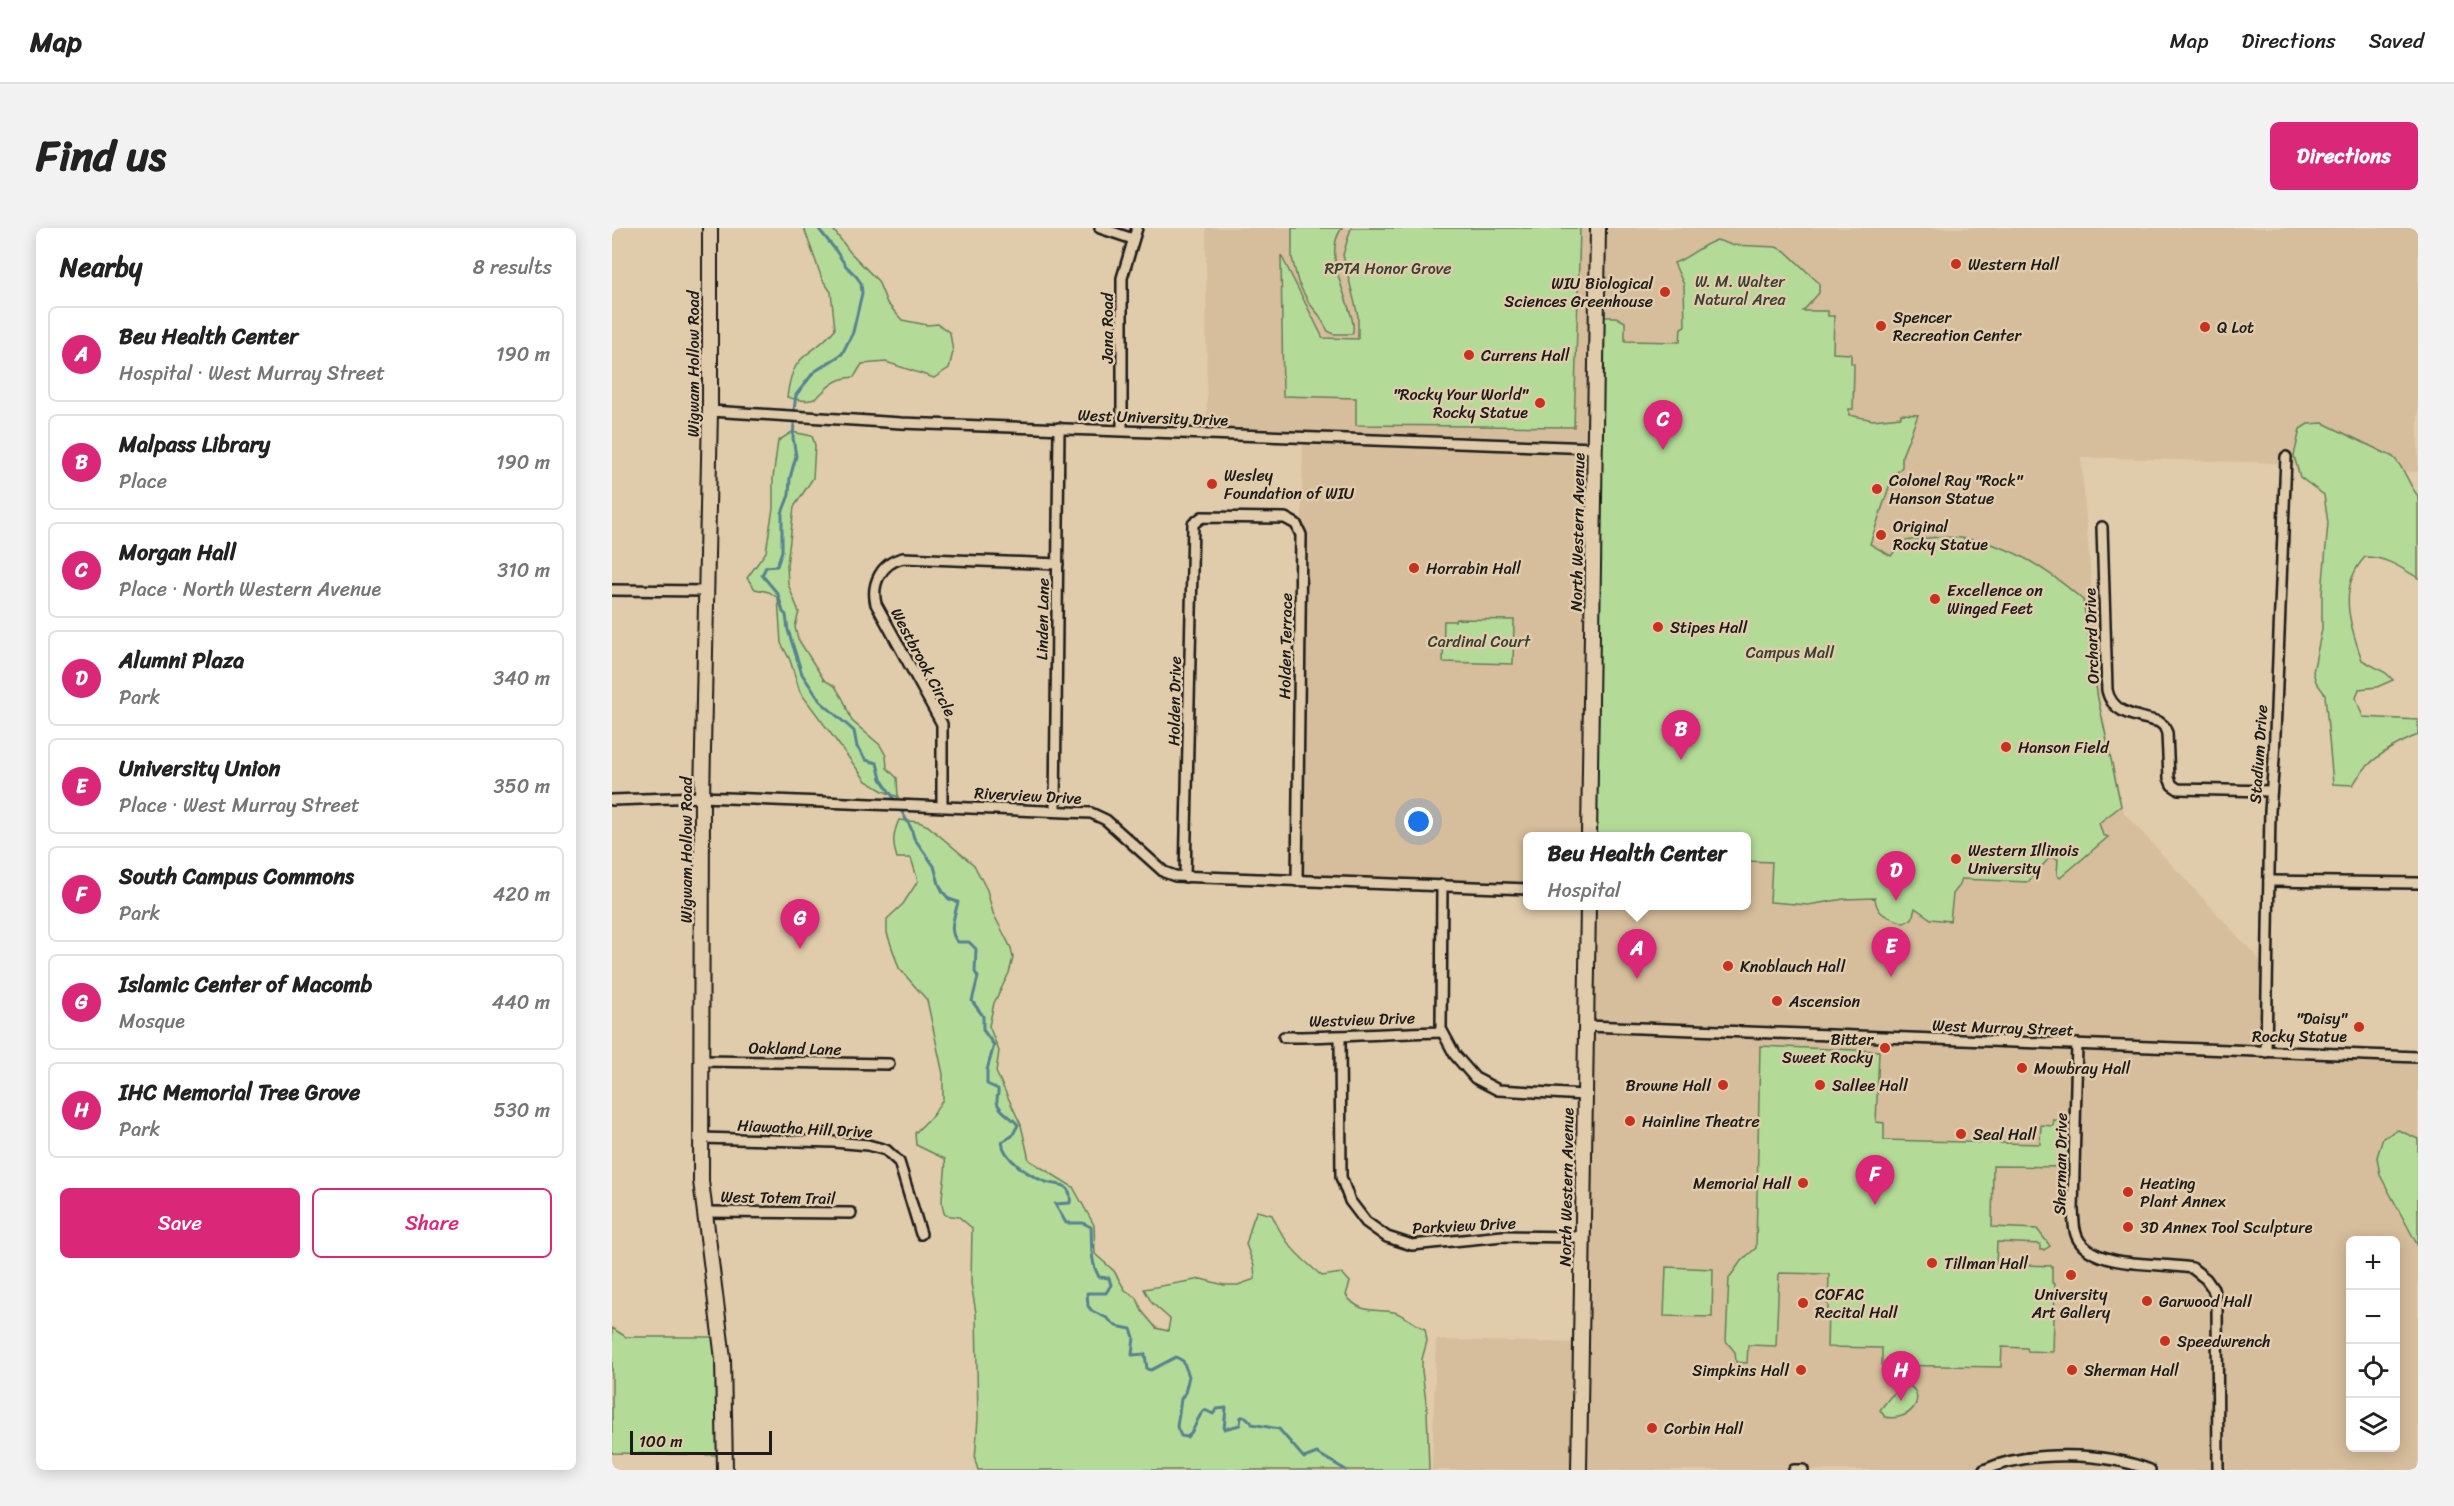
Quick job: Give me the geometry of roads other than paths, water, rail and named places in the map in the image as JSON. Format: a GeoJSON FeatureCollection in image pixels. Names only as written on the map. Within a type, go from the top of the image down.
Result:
{"type":"FeatureCollection","features":[{"type":"Feature","properties":{"kind":"street","name":"Wigwam Hollow Road"},"geometry":{"type":"LineString","coordinates":[[710,228],[710,411],[702,797],[701,1138],[704,1212],[723,1359],[725,1470]]}},
{"type":"Feature","properties":{"kind":"street"},"geometry":{"type":"LineString","coordinates":[[1100,228],[1133,239]]}},
{"type":"Feature","properties":{"kind":"street","name":"Jana Road"},"geometry":{"type":"LineString","coordinates":[[1122,430],[1121,284],[1124,264],[1137,228]]}},
{"type":"Feature","properties":{"kind":"street","name":"North Western Avenue"},"geometry":{"type":"LineString","coordinates":[[1589,832],[1598,228]]}},
{"type":"Feature","properties":{"kind":"street","name":"West University Drive"},"geometry":{"type":"LineString","coordinates":[[710,411],[890,423],[1594,448]]}},
{"type":"Feature","properties":{"kind":"street","name":"Linden Lane"},"geometry":{"type":"LineString","coordinates":[[1055,811],[1059,428]]}},
{"type":"Feature","properties":{"kind":"street","name":"Stadium Drive"},"geometry":{"type":"LineString","coordinates":[[2266,1052],[2271,791],[2286,457]]}},
{"type":"Feature","properties":{"kind":"street","name":"Holden Terrace"},"geometry":{"type":"LineString","coordinates":[[1192,526],[1196,519],[1202,517],[1285,518],[1293,521],[1300,531],[1297,881]]}},
{"type":"Feature","properties":{"kind":"street","name":"Holden Drive"},"geometry":{"type":"LineString","coordinates":[[1185,877],[1192,526]]}},
{"type":"Feature","properties":{"kind":"street","name":"Orchard Drive"},"geometry":{"type":"LineString","coordinates":[[2102,527],[2107,690],[2111,701],[2118,710],[2159,722],[2164,726],[2167,733],[2169,778],[2172,785],[2178,789],[2271,791]]}},
{"type":"Feature","properties":{"kind":"street","name":"Westbrook Circle"},"geometry":{"type":"LineString","coordinates":[[942,806],[942,724],[876,604],[874,590],[878,577],[892,561],[903,558],[1058,564]]}},
{"type":"Feature","properties":{"kind":"street"},"geometry":{"type":"LineString","coordinates":[[612,590],[706,591]]}},
{"type":"Feature","properties":{"kind":"street","name":"Riverview Drive"},"geometry":{"type":"LineString","coordinates":[[612,800],[702,797],[1091,813],[1099,816],[1164,872],[1185,877],[1523,889]]}},
{"type":"Feature","properties":{"kind":"street"},"geometry":{"type":"LineString","coordinates":[[2269,881],[2418,883]]}},
{"type":"Feature","properties":{"kind":"street"},"geometry":{"type":"LineString","coordinates":[[1442,885],[1442,1032],[1446,1043],[1464,1067],[1475,1078],[1490,1087],[1509,1091],[1584,1095]]}},
{"type":"Feature","properties":{"kind":"street","name":"North Western Avenue"},"geometry":{"type":"LineString","coordinates":[[1579,1470],[1588,910]]}},
{"type":"Feature","properties":{"kind":"street","name":"West Murray Street"},"geometry":{"type":"LineString","coordinates":[[1587,1026],[2418,1057]]}},
{"type":"Feature","properties":{"kind":"street","name":"Westview Drive"},"geometry":{"type":"LineString","coordinates":[[1284,1036],[1340,1037],[1372,1033],[1442,1032]]}},
{"type":"Feature","properties":{"kind":"street","name":"Parkview Drive"},"geometry":{"type":"LineString","coordinates":[[1340,1037],[1340,1171],[1350,1202],[1366,1222],[1387,1237],[1412,1245],[1503,1236],[1582,1237]]}},
{"type":"Feature","properties":{"kind":"street","name":"Sherman Drive"},"geometry":{"type":"LineString","coordinates":[[2077,1044],[2073,1210],[2075,1233],[2079,1242],[2098,1256],[2192,1268],[2200,1272],[2213,1289],[2218,1310],[2216,1393],[2218,1470]]}},
{"type":"Feature","properties":{"kind":"street","name":"Oakland Lane"},"geometry":{"type":"LineString","coordinates":[[701,1061],[889,1064]]}},
{"type":"Feature","properties":{"kind":"street","name":"Hiawatha Hill Drive"},"geometry":{"type":"LineString","coordinates":[[701,1138],[834,1142],[877,1146],[886,1150],[899,1162],[921,1234]]}},
{"type":"Feature","properties":{"kind":"street","name":"West Totem Trail"},"geometry":{"type":"LineString","coordinates":[[704,1212],[851,1213]]}},
{"type":"Feature","properties":{"kind":"street"},"geometry":{"type":"LineString","coordinates":[[1984,1470],[2015,1460],[2040,1457],[2122,1461],[2150,1470]]}},
{"type":"Feature","properties":{"kind":"street"},"geometry":{"type":"LineString","coordinates":[[1794,1470],[1803,1470]]}},
{"type":"Feature","properties":{"kind":"waterway"},"geometry":{"type":"LineString","coordinates":[[794,410],[796,395],[814,372],[842,354],[853,332],[862,293],[861,283],[818,228]]}},
{"type":"Feature","properties":{"kind":"waterway"},"geometry":{"type":"LineString","coordinates":[[794,423],[793,438],[796,456],[790,478],[789,495],[782,513],[782,551],[777,566],[766,567],[762,575],[778,594],[802,674],[820,701],[854,731],[857,747],[866,760],[877,763],[881,779],[893,797]]}},
{"type":"Feature","properties":{"kind":"waterway"},"geometry":{"type":"LineString","coordinates":[[902,812],[914,838],[934,866],[943,892],[949,899],[958,902],[952,928],[955,938],[958,942],[969,942],[976,949],[975,972],[978,977],[972,1001],[983,1016],[983,1030],[994,1045],[987,1070],[987,1084],[998,1089],[998,1105],[1018,1125],[1012,1136],[1002,1142],[1004,1149],[1013,1161],[1033,1176],[1064,1186],[1068,1190],[1070,1203],[1055,1204],[1066,1223],[1083,1223],[1091,1227],[1092,1253],[1096,1271],[1099,1277],[1109,1278],[1111,1285],[1106,1293],[1087,1293],[1088,1306],[1116,1326],[1131,1329],[1134,1337],[1132,1355],[1145,1354],[1147,1369],[1151,1370],[1176,1357],[1183,1361],[1189,1376],[1185,1393],[1181,1399],[1177,1427],[1181,1436],[1187,1437],[1190,1434],[1205,1410],[1213,1414],[1217,1409],[1226,1408],[1224,1429],[1240,1425],[1241,1417],[1246,1417],[1251,1422]]}},
{"type":"Feature","properties":{"kind":"waterway"},"geometry":{"type":"LineString","coordinates":[[1252,1424],[1279,1429],[1304,1458],[1317,1453],[1346,1470]]}},
{"type":"Feature","properties":{"kind":"place","name":"Western Hall"},"geometry":{"type":"Point","coordinates":[1956,264]}},
{"type":"Feature","properties":{"kind":"place","name":"WIU Biological Sciences Greenhouse"},"geometry":{"type":"Point","coordinates":[1665,292]}},
{"type":"Feature","properties":{"kind":"place","name":"Spencer Recreation Center"},"geometry":{"type":"Point","coordinates":[1881,326]}},
{"type":"Feature","properties":{"kind":"place","name":"Q Lot"},"geometry":{"type":"Point","coordinates":[2205,327]}},
{"type":"Feature","properties":{"kind":"place","name":"Currens Hall"},"geometry":{"type":"Point","coordinates":[1469,355]}},
{"type":"Feature","properties":{"kind":"place","name":"\"Rocky Your World\" Rocky Statue"},"geometry":{"type":"Point","coordinates":[1540,403]}},
{"type":"Feature","properties":{"kind":"place","name":"Morgan Hall"},"geometry":{"type":"Point","coordinates":[1663,450]}},
{"type":"Feature","properties":{"kind":"place","name":"Wesley Foundation of WIU"},"geometry":{"type":"Point","coordinates":[1212,484]}},
{"type":"Feature","properties":{"kind":"place","name":"Colonel Ray \"Rock\" Hanson Statue"},"geometry":{"type":"Point","coordinates":[1877,489]}},
{"type":"Feature","properties":{"kind":"place","name":"Original Rocky Statue"},"geometry":{"type":"Point","coordinates":[1881,535]}},
{"type":"Feature","properties":{"kind":"place","name":"Horrabin Hall"},"geometry":{"type":"Point","coordinates":[1414,568]}},
{"type":"Feature","properties":{"kind":"place","name":"Excellence on Winged Feet"},"geometry":{"type":"Point","coordinates":[1935,599]}},
{"type":"Feature","properties":{"kind":"place","name":"Stipes Hall"},"geometry":{"type":"Point","coordinates":[1658,627]}},
{"type":"Feature","properties":{"kind":"place","name":"Hanson Field"},"geometry":{"type":"Point","coordinates":[2006,747]}},
{"type":"Feature","properties":{"kind":"place","name":"Malpass Library"},"geometry":{"type":"Point","coordinates":[1681,760]}},
{"type":"Feature","properties":{"kind":"place","name":"Western Illinois University"},"geometry":{"type":"Point","coordinates":[1956,859]}},
{"type":"Feature","properties":{"kind":"place","name":"Alumni Plaza"},"geometry":{"type":"Point","coordinates":[1896,901]}},
{"type":"Feature","properties":{"kind":"place","name":"Islamic Center of Macomb"},"geometry":{"type":"Point","coordinates":[800,949]}},
{"type":"Feature","properties":{"kind":"place","name":"Knoblauch Hall"},"geometry":{"type":"Point","coordinates":[1728,966]}},
{"type":"Feature","properties":{"kind":"place","name":"University Union"},"geometry":{"type":"Point","coordinates":[1891,977]}},
{"type":"Feature","properties":{"kind":"place","name":"Beu Health Center"},"geometry":{"type":"Point","coordinates":[1637,979]}},
{"type":"Feature","properties":{"kind":"place","name":"Ascension"},"geometry":{"type":"Point","coordinates":[1777,1001]}},
{"type":"Feature","properties":{"kind":"place","name":"\"Daisy\" Rocky Statue"},"geometry":{"type":"Point","coordinates":[2359,1027]}},
{"type":"Feature","properties":{"kind":"place","name":"Bitter Sweet Rocky"},"geometry":{"type":"Point","coordinates":[1885,1048]}},
{"type":"Feature","properties":{"kind":"place","name":"Mowbray Hall"},"geometry":{"type":"Point","coordinates":[2022,1068]}},
{"type":"Feature","properties":{"kind":"place","name":"Browne Hall"},"geometry":{"type":"Point","coordinates":[1723,1085]}},
{"type":"Feature","properties":{"kind":"place","name":"Sallee Hall"},"geometry":{"type":"Point","coordinates":[1820,1085]}},
{"type":"Feature","properties":{"kind":"place","name":"Hainline Theatre"},"geometry":{"type":"Point","coordinates":[1630,1121]}},
{"type":"Feature","properties":{"kind":"place","name":"Seal Hall"},"geometry":{"type":"Point","coordinates":[1961,1134]}},
{"type":"Feature","properties":{"kind":"place","name":"Memorial Hall"},"geometry":{"type":"Point","coordinates":[1803,1183]}},
{"type":"Feature","properties":{"kind":"place","name":"Heating Plant Annex"},"geometry":{"type":"Point","coordinates":[2128,1192]}},
{"type":"Feature","properties":{"kind":"place","name":"South Campus Commons"},"geometry":{"type":"Point","coordinates":[1875,1205]}},
{"type":"Feature","properties":{"kind":"place","name":"3D Annex Tool Sculpture"},"geometry":{"type":"Point","coordinates":[2128,1227]}},
{"type":"Feature","properties":{"kind":"place","name":"Tillman Hall"},"geometry":{"type":"Point","coordinates":[1932,1263]}},
{"type":"Feature","properties":{"kind":"place","name":"University Art Gallery"},"geometry":{"type":"Point","coordinates":[2071,1275]}},
{"type":"Feature","properties":{"kind":"place","name":"Garwood Hall"},"geometry":{"type":"Point","coordinates":[2147,1301]}},
{"type":"Feature","properties":{"kind":"place","name":"COFAC Recital Hall"},"geometry":{"type":"Point","coordinates":[1803,1303]}},
{"type":"Feature","properties":{"kind":"place","name":"Speedwrench"},"geometry":{"type":"Point","coordinates":[2165,1341]}},
{"type":"Feature","properties":{"kind":"place","name":"Simpkins Hall"},"geometry":{"type":"Point","coordinates":[1801,1370]}},
{"type":"Feature","properties":{"kind":"place","name":"Sherman Hall"},"geometry":{"type":"Point","coordinates":[2072,1370]}},
{"type":"Feature","properties":{"kind":"place","name":"IHC Memorial Tree Grove"},"geometry":{"type":"Point","coordinates":[1901,1401]}},
{"type":"Feature","properties":{"kind":"place","name":"Corbin Hall"},"geometry":{"type":"Point","coordinates":[1652,1428]}},
{"type":"Feature","properties":{"kind":"park label","name":"RPTA Honor Grove"},"geometry":{"type":"Point","coordinates":[1388,268]}},
{"type":"Feature","properties":{"kind":"park label","name":"W. M. Walter Natural Area"},"geometry":{"type":"Point","coordinates":[1740,290]}},
{"type":"Feature","properties":{"kind":"park label","name":"Cardinal Court"},"geometry":{"type":"Point","coordinates":[1479,641]}},
{"type":"Feature","properties":{"kind":"park label","name":"Campus Mall"},"geometry":{"type":"Point","coordinates":[1790,652]}}]}
